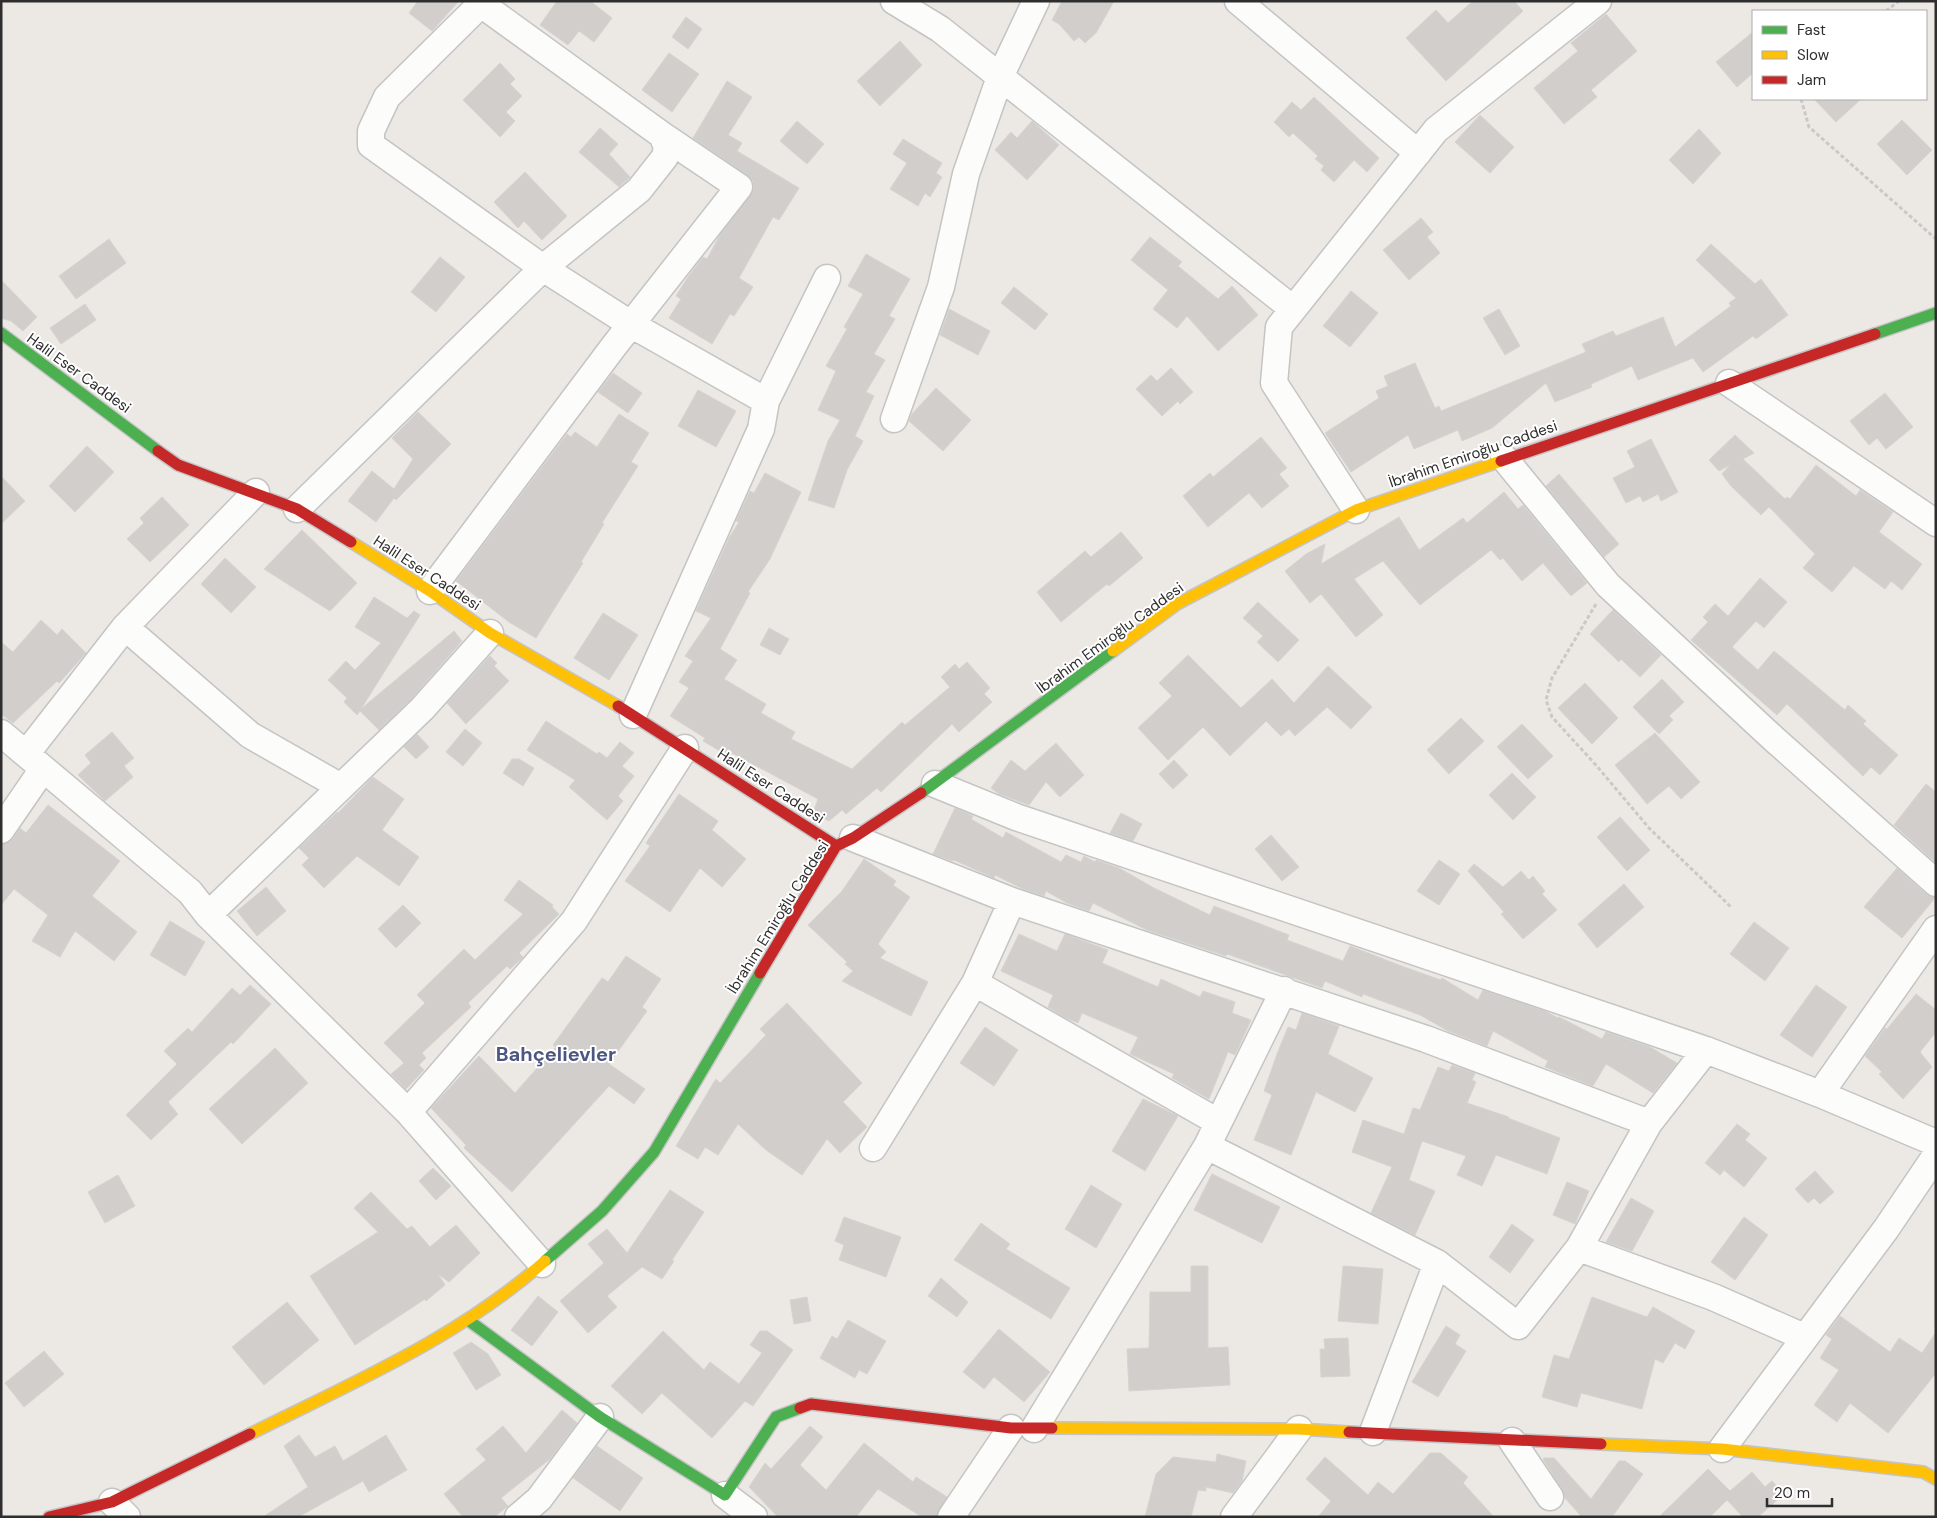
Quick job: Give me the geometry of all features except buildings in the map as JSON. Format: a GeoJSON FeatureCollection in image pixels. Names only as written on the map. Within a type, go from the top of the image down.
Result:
{"type":"FeatureCollection","features":[{"type":"Feature","properties":{"kind":"street"},"geometry":{"type":"LineString","coordinates":[[894,1],[940,29],[1293,309]]}},
{"type":"Feature","properties":{"kind":"street"},"geometry":{"type":"LineString","coordinates":[[894,419],[941,287],[966,174],[1000,77],[1036,1]]}},
{"type":"Feature","properties":{"kind":"street"},"geometry":{"type":"LineString","coordinates":[[1238,1],[1418,153]]}},
{"type":"Feature","properties":{"kind":"street"},"geometry":{"type":"LineString","coordinates":[[1356,510],[1274,382],[1279,327],[1436,130],[1598,1]]}},
{"type":"Feature","properties":{"kind":"street"},"geometry":{"type":"LineString","coordinates":[[430,591],[632,325],[739,187],[662,135],[483,3],[388,98],[371,131],[371,145],[543,268],[632,325],[766,401]]}},
{"type":"Feature","properties":{"kind":"street"},"geometry":{"type":"LineString","coordinates":[[298,509],[543,268],[639,190],[665,158],[667,147],[662,135]]}},
{"type":"Feature","properties":{"kind":"street"},"geometry":{"type":"LineString","coordinates":[[633,715],[761,429],[766,401],[827,278]]}},
{"type":"Feature","properties":{"kind":"street","name":"İbrahim Emiroğlu Caddesi"},"geometry":{"type":"LineString","coordinates":[[49,1517],[120,1510],[422,1349],[468,1320],[542,1264],[602,1211],[654,1152],[845,842],[936,784],[1177,604],[1356,510],[1504,458],[1936,313]]}},
{"type":"Feature","properties":{"kind":"street","name":"Halil Eser Caddesi"},"geometry":{"type":"LineString","coordinates":[[1,333],[178,465],[256,492],[298,509],[430,591],[490,633],[633,715],[685,748],[845,842]]}},
{"type":"Feature","properties":{"kind":"street"},"geometry":{"type":"LineString","coordinates":[[1729,383],[1936,523]]}},
{"type":"Feature","properties":{"kind":"street"},"geometry":{"type":"LineString","coordinates":[[1504,458],[1608,585],[1775,740],[1936,882]]}},
{"type":"Feature","properties":{"kind":"street"},"geometry":{"type":"LineString","coordinates":[[1,830],[35,762],[125,627],[256,492]]}},
{"type":"Feature","properties":{"kind":"street"},"geometry":{"type":"LineString","coordinates":[[125,627],[250,734],[341,787]]}},
{"type":"Feature","properties":{"kind":"street"},"geometry":{"type":"LineString","coordinates":[[208,915],[422,709],[490,633]]}},
{"type":"Feature","properties":{"kind":"street"},"geometry":{"type":"LineString","coordinates":[[1,733],[190,892],[208,915],[408,1112],[542,1264]]}},
{"type":"Feature","properties":{"kind":"street"},"geometry":{"type":"LineString","coordinates":[[408,1112],[574,921],[685,748]]}},
{"type":"Feature","properties":{"kind":"street"},"geometry":{"type":"LineString","coordinates":[[936,784],[1016,817],[1706,1050],[1936,1142]]}},
{"type":"Feature","properties":{"kind":"street"},"geometry":{"type":"LineString","coordinates":[[845,842],[1012,901],[1284,990],[1426,1039],[1649,1122]]}},
{"type":"Feature","properties":{"kind":"street"},"geometry":{"type":"LineString","coordinates":[[873,1148],[975,983],[1012,901]]}},
{"type":"Feature","properties":{"kind":"street"},"geometry":{"type":"LineString","coordinates":[[1820,1094],[1936,929]]}},
{"type":"Feature","properties":{"kind":"street"},"geometry":{"type":"LineString","coordinates":[[975,983],[1218,1122]]}},
{"type":"Feature","properties":{"kind":"street"},"geometry":{"type":"LineString","coordinates":[[950,1517],[1022,1428],[1207,1146],[1284,990]]}},
{"type":"Feature","properties":{"kind":"street"},"geometry":{"type":"LineString","coordinates":[[1207,1146],[1437,1263],[1518,1326],[1579,1248],[1649,1122],[1706,1050]]}},
{"type":"Feature","properties":{"kind":"street"},"geometry":{"type":"LineString","coordinates":[[1722,1449],[1886,1229],[1936,1155]]}},
{"type":"Feature","properties":{"kind":"street"},"geometry":{"type":"LineString","coordinates":[[1579,1248],[1713,1297],[1804,1337]]}},
{"type":"Feature","properties":{"kind":"street"},"geometry":{"type":"LineString","coordinates":[[1373,1432],[1437,1263]]}},
{"type":"Feature","properties":{"kind":"street"},"geometry":{"type":"LineString","coordinates":[[468,1320],[600,1417],[725,1495],[754,1517]]}},
{"type":"Feature","properties":{"kind":"street"},"geometry":{"type":"LineString","coordinates":[[725,1495],[776,1417],[810,1404],[1022,1428],[1299,1429],[1512,1441],[1722,1449],[1923,1472],[1936,1479]]}},
{"type":"Feature","properties":{"kind":"street"},"geometry":{"type":"LineString","coordinates":[[518,1517],[538,1500],[600,1417]]}},
{"type":"Feature","properties":{"kind":"street"},"geometry":{"type":"LineString","coordinates":[[1234,1517],[1299,1429]]}},
{"type":"Feature","properties":{"kind":"street"},"geometry":{"type":"LineString","coordinates":[[1512,1441],[1550,1497]]}},
{"type":"Feature","properties":{"kind":"path"},"geometry":{"type":"LineString","coordinates":[[1887,10],[1899,1]]}},
{"type":"Feature","properties":{"kind":"path"},"geometry":{"type":"LineString","coordinates":[[1801,100],[1810,126],[1936,239]]}},
{"type":"Feature","properties":{"kind":"path"},"geometry":{"type":"LineString","coordinates":[[1608,585],[1552,678],[1546,700],[1552,717],[1649,828],[1731,907]]}},
{"type":"Feature","properties":{"kind":"traffic: fast"},"geometry":{"type":"LineString","coordinates":[[1875,334],[1936,313]]}},
{"type":"Feature","properties":{"kind":"traffic: fast"},"geometry":{"type":"LineString","coordinates":[[1,333],[158,451]]}},
{"type":"Feature","properties":{"kind":"traffic: fast"},"geometry":{"type":"LineString","coordinates":[[921,793],[1113,651]]}},
{"type":"Feature","properties":{"kind":"traffic: fast"},"geometry":{"type":"LineString","coordinates":[[545,1261],[602,1211],[654,1152],[760,973]]}},
{"type":"Feature","properties":{"kind":"traffic: fast"},"geometry":{"type":"LineString","coordinates":[[468,1320],[600,1417],[725,1495],[776,1417],[800,1408]]}},
{"type":"Feature","properties":{"kind":"traffic: slow"},"geometry":{"type":"LineString","coordinates":[[1113,651],[1177,604],[1356,510],[1501,461]]}},
{"type":"Feature","properties":{"kind":"traffic: slow"},"geometry":{"type":"LineString","coordinates":[[351,542],[430,591],[490,633],[618,706]]}},
{"type":"Feature","properties":{"kind":"traffic: slow"},"geometry":{"type":"LineString","coordinates":[[250,1434],[365,1377],[440,1336],[477,1313],[545,1261]]}},
{"type":"Feature","properties":{"kind":"traffic: slow"},"geometry":{"type":"LineString","coordinates":[[1052,1428],[1299,1429],[1349,1432]]}},
{"type":"Feature","properties":{"kind":"traffic: slow"},"geometry":{"type":"LineString","coordinates":[[1601,1444],[1722,1449],[1923,1472],[1936,1479]]}},
{"type":"Feature","properties":{"kind":"traffic: jam"},"geometry":{"type":"LineString","coordinates":[[1501,461],[1875,334]]}},
{"type":"Feature","properties":{"kind":"traffic: jam"},"geometry":{"type":"LineString","coordinates":[[158,451],[178,465],[297,509],[351,542]]}},
{"type":"Feature","properties":{"kind":"traffic: jam"},"geometry":{"type":"LineString","coordinates":[[618,706],[836,846]]}},
{"type":"Feature","properties":{"kind":"traffic: jam"},"geometry":{"type":"LineString","coordinates":[[760,973],[836,846],[853,838],[921,793]]}},
{"type":"Feature","properties":{"kind":"traffic: jam"},"geometry":{"type":"LineString","coordinates":[[800,1408],[811,1404],[1011,1428],[1052,1428]]}},
{"type":"Feature","properties":{"kind":"traffic: jam"},"geometry":{"type":"LineString","coordinates":[[1349,1432],[1601,1444]]}},
{"type":"Feature","properties":{"kind":"traffic: jam"},"geometry":{"type":"LineString","coordinates":[[49,1517],[112,1502],[250,1434]]}},
{"type":"Feature","properties":{"kind":"district","name":"Bahçelievler"},"geometry":{"type":"Point","coordinates":[556,1054]}}]}
